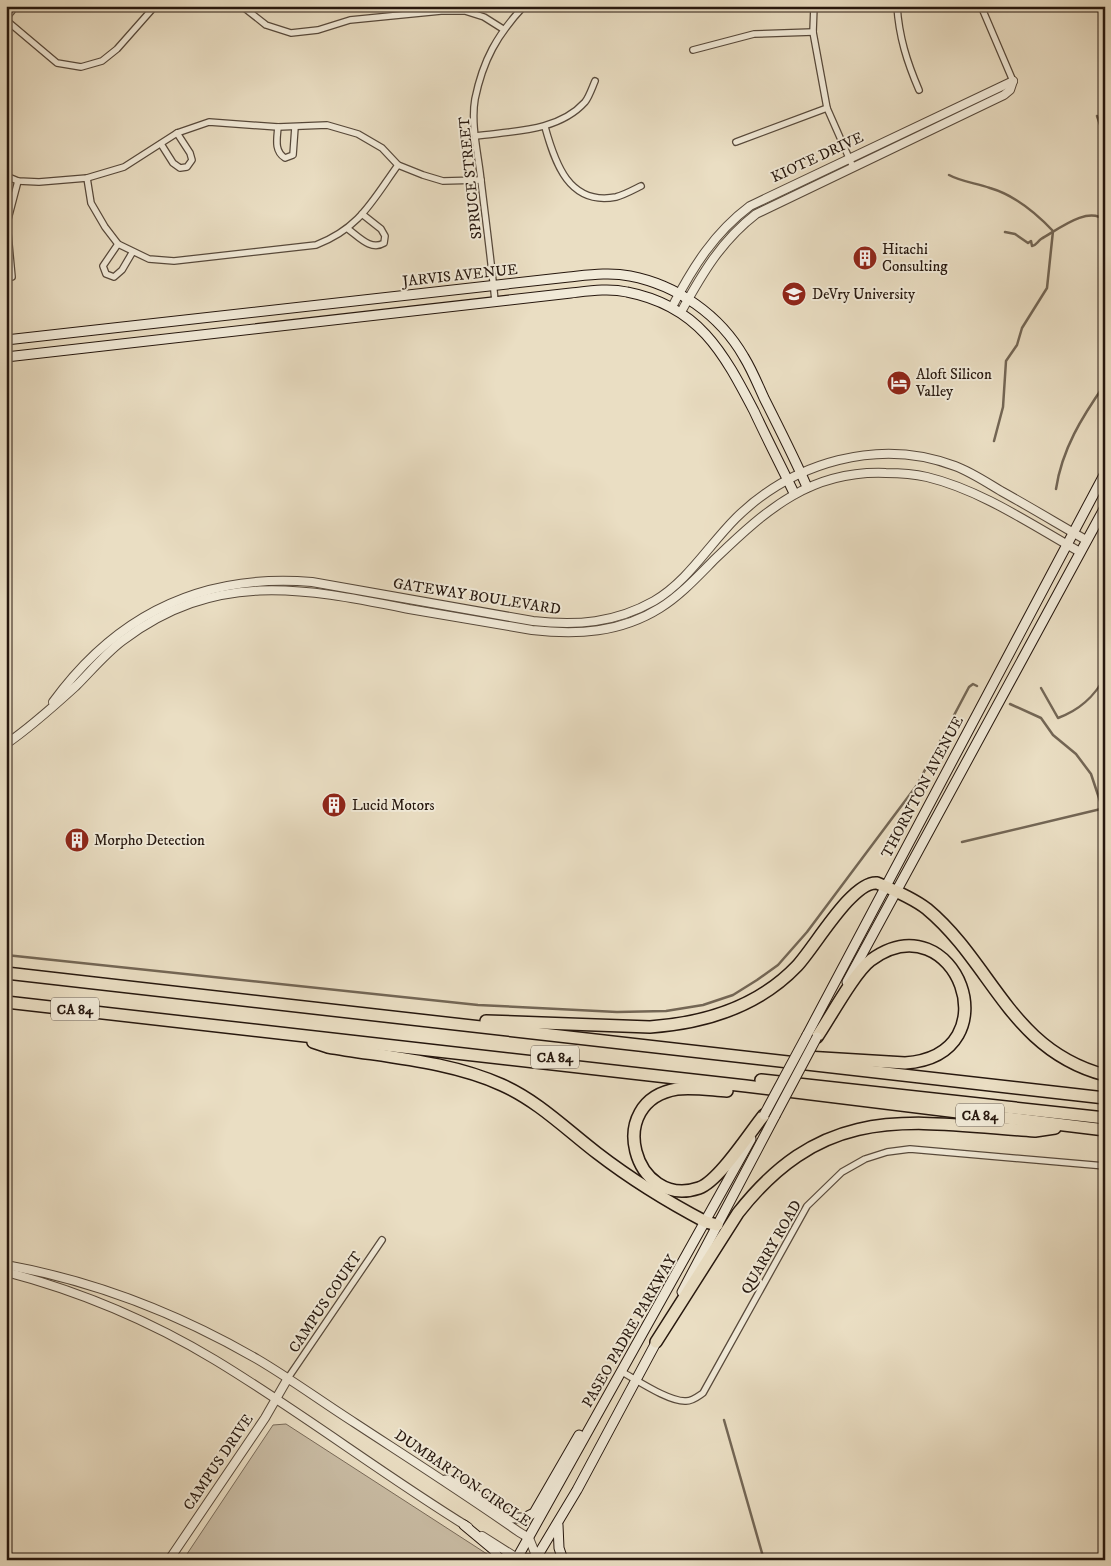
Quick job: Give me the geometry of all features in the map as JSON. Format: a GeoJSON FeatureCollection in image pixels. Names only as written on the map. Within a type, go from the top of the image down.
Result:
{"type":"FeatureCollection","features":[{"type":"Feature","properties":{"kind":"highway"},"geometry":{"type":"LineString","coordinates":[[386,1016],[650,1026],[698,1021],[742,1005],[781,981],[812,949],[856,892],[870,882],[890,889],[926,909],[941,922],[1003,1003],[1033,1036],[1068,1060],[1105,1075]]}},
{"type":"Feature","properties":{"kind":"highway"},"geometry":{"type":"LineString","coordinates":[[690,1051],[905,1063],[921,1062],[934,1056],[956,1036],[964,1020],[966,1004],[963,988],[956,972],[930,950],[898,947],[870,961],[812,1036]]}},
{"type":"Feature","properties":{"kind":"highway","name":"CA 84"},"geometry":{"type":"LineString","coordinates":[[6,973],[1105,1098]]}},
{"type":"Feature","properties":{"kind":"highway","name":"CA 84"},"geometry":{"type":"LineString","coordinates":[[6,994],[1105,1118]]}},
{"type":"Feature","properties":{"kind":"highway","name":"CA 84"},"geometry":{"type":"LineString","coordinates":[[6,1002],[746,1086],[893,1106],[1105,1130]]}},
{"type":"Feature","properties":{"kind":"highway"},"geometry":{"type":"LineString","coordinates":[[290,1034],[328,1046],[452,1068],[503,1085],[544,1111],[624,1173],[673,1204],[712,1224]]}},
{"type":"Feature","properties":{"kind":"highway"},"geometry":{"type":"LineString","coordinates":[[770,1115],[720,1171],[710,1181],[698,1188],[672,1188],[659,1184],[648,1175],[639,1162],[633,1148],[636,1120],[643,1109],[663,1093],[677,1089],[746,1092],[893,1106]]}},
{"type":"Feature","properties":{"kind":"highway"},"geometry":{"type":"LineString","coordinates":[[656,1342],[738,1213],[778,1170],[811,1148],[849,1131],[891,1123],[915,1122],[1035,1131],[1066,1126]]}},
{"type":"Feature","properties":{"kind":"main road","name":"JARVIS AVENUE"},"geometry":{"type":"LineString","coordinates":[[6,340],[598,274],[629,276],[679,293],[688,298],[728,334],[744,356],[807,487]]}},
{"type":"Feature","properties":{"kind":"main road","name":"JARVIS AVENUE"},"geometry":{"type":"LineString","coordinates":[[6,358],[598,290],[626,292],[672,307],[715,344],[730,365],[794,493]]}},
{"type":"Feature","properties":{"kind":"main road","name":"THORNTON AVENUE"},"geometry":{"type":"LineString","coordinates":[[770,1115],[890,889],[1105,473]]}},
{"type":"Feature","properties":{"kind":"main road","name":"THORNTON AVENUE"},"geometry":{"type":"LineString","coordinates":[[890,889],[1105,507]]}},
{"type":"Feature","properties":{"kind":"main road","name":"PASEO PADRE PARKWAY"},"geometry":{"type":"LineString","coordinates":[[538,1559],[637,1379],[712,1224],[770,1115]]}},
{"type":"Feature","properties":{"kind":"main road","name":"PASEO PADRE PARKWAY"},"geometry":{"type":"LineString","coordinates":[[516,1559],[600,1409],[712,1224]]}},
{"type":"Feature","properties":{"kind":"main road"},"geometry":{"type":"LineString","coordinates":[[445,1480],[454,1480],[512,1518],[524,1518],[534,1513],[591,1413],[600,1409]]}},
{"type":"Feature","properties":{"kind":"main road"},"geometry":{"type":"LineString","coordinates":[[464,1525],[494,1550],[499,1560]]}},
{"type":"Feature","properties":{"kind":"main road"},"geometry":{"type":"LineString","coordinates":[[558,1525],[563,1560]]}},
{"type":"Feature","properties":{"kind":"street"},"geometry":{"type":"LineString","coordinates":[[16,6],[6,19],[58,63],[81,66],[102,61],[117,49],[154,6]]}},
{"type":"Feature","properties":{"kind":"street"},"geometry":{"type":"LineString","coordinates":[[242,6],[266,25],[291,33],[318,30],[350,20],[441,11],[465,11],[484,17],[503,29]]}},
{"type":"Feature","properties":{"kind":"street","name":"SPRUCE STREET"},"geometry":{"type":"LineString","coordinates":[[495,301],[476,136],[475,101],[485,63],[503,29],[524,6]]}},
{"type":"Feature","properties":{"kind":"street"},"geometry":{"type":"LineString","coordinates":[[814,6],[813,32],[827,108],[853,167]]}},
{"type":"Feature","properties":{"kind":"street"},"geometry":{"type":"LineString","coordinates":[[897,6],[899,34],[904,56],[919,90]]}},
{"type":"Feature","properties":{"kind":"street"},"geometry":{"type":"LineString","coordinates":[[980,6],[1013,81]]}},
{"type":"Feature","properties":{"kind":"street"},"geometry":{"type":"LineString","coordinates":[[693,50],[754,34],[813,32]]}},
{"type":"Feature","properties":{"kind":"street","name":"KIOTE DRIVE"},"geometry":{"type":"LineString","coordinates":[[672,307],[702,253],[732,220],[771,194],[1013,81]]}},
{"type":"Feature","properties":{"kind":"street","name":"KIOTE DRIVE"},"geometry":{"type":"LineString","coordinates":[[680,312],[711,259],[738,228],[775,203],[1004,95],[1010,90],[1013,81]]}},
{"type":"Feature","properties":{"kind":"street"},"geometry":{"type":"LineString","coordinates":[[476,136],[546,127],[568,116],[585,102],[594,82]]}},
{"type":"Feature","properties":{"kind":"street"},"geometry":{"type":"LineString","coordinates":[[736,142],[827,108]]}},
{"type":"Feature","properties":{"kind":"street"},"geometry":{"type":"LineString","coordinates":[[6,176],[18,181],[39,182],[88,178],[124,167],[177,134],[209,122],[278,128],[327,125],[358,134],[382,148],[398,165],[443,181],[481,180]]}},
{"type":"Feature","properties":{"kind":"street"},"geometry":{"type":"LineString","coordinates":[[278,128],[277,148],[279,154],[285,158],[293,155],[295,127]]}},
{"type":"Feature","properties":{"kind":"street"},"geometry":{"type":"LineString","coordinates":[[546,127],[554,160],[570,186],[594,197],[616,196],[641,186]]}},
{"type":"Feature","properties":{"kind":"street"},"geometry":{"type":"LineString","coordinates":[[161,144],[173,163],[180,168],[187,167],[192,160],[190,153],[177,134]]}},
{"type":"Feature","properties":{"kind":"street"},"geometry":{"type":"LineString","coordinates":[[88,178],[91,203],[105,227],[118,244],[132,253],[149,259],[174,262],[316,245],[348,229],[362,214],[398,165]]}},
{"type":"Feature","properties":{"kind":"street"},"geometry":{"type":"LineString","coordinates":[[12,277],[7,222],[18,181]]}},
{"type":"Feature","properties":{"kind":"street"},"geometry":{"type":"LineString","coordinates":[[348,229],[371,246],[378,247],[384,243],[385,236],[381,229],[362,214]]}},
{"type":"Feature","properties":{"kind":"street"},"geometry":{"type":"LineString","coordinates":[[118,244],[102,266],[106,274],[114,277],[122,270],[132,253]]}},
{"type":"Feature","properties":{"kind":"street","name":"GATEWAY BOULEVARD"},"geometry":{"type":"LineString","coordinates":[[44,714],[70,679],[116,634],[167,604],[194,593],[224,585],[283,579],[312,582],[533,621],[561,624],[612,620],[655,600],[676,585],[735,519],[754,502],[788,479],[825,464],[872,453],[918,456],[956,466],[1086,540]]}},
{"type":"Feature","properties":{"kind":"street","name":"GATEWAY BOULEVARD"},"geometry":{"type":"LineString","coordinates":[[6,744],[44,714],[122,641],[171,612],[197,602],[226,594],[283,588],[311,591],[532,630],[588,633],[614,628],[660,608],[680,592],[763,514],[794,493],[835,477],[867,472],[927,477],[953,485],[982,498],[1080,552]]}},
{"type":"Feature","properties":{"kind":"street","name":"QUARRY ROAD"},"geometry":{"type":"LineString","coordinates":[[622,1372],[672,1398],[684,1401],[694,1399],[703,1393],[807,1206],[842,1172],[865,1159],[887,1152],[910,1149],[1105,1166]]}},
{"type":"Feature","properties":{"kind":"street","name":"CAMPUS COURT"},"geometry":{"type":"LineString","coordinates":[[288,1378],[382,1240]]}},
{"type":"Feature","properties":{"kind":"street","name":"DUMBARTON CIRCLE"},"geometry":{"type":"LineString","coordinates":[[6,1265],[88,1284],[134,1300],[223,1340],[288,1378],[445,1480],[529,1538],[538,1559]]}},
{"type":"Feature","properties":{"kind":"street"},"geometry":{"type":"LineString","coordinates":[[6,1272],[40,1280],[129,1315],[215,1360],[516,1559],[538,1559]]}},
{"type":"Feature","properties":{"kind":"street","name":"CAMPUS DRIVE"},"geometry":{"type":"LineString","coordinates":[[169,1560],[276,1400],[288,1378]]}},
{"type":"Feature","properties":{"kind":"shaded area"},"geometry":{"type":"Polygon","coordinates":[[[286,1424],[487,1554],[491,1560],[183,1560],[273,1425],[286,1424]]]}},
{"type":"Feature","properties":{"kind":"waterway"},"geometry":{"type":"LineString","coordinates":[[1097,116],[1105,139]]}},
{"type":"Feature","properties":{"kind":"waterway"},"geometry":{"type":"LineString","coordinates":[[949,175],[1008,195],[1032,211],[1053,231],[1047,288],[1022,328],[1017,345],[1006,361],[1003,407],[994,441]]}},
{"type":"Feature","properties":{"kind":"waterway"},"geometry":{"type":"LineString","coordinates":[[1100,216],[1105,177]]}},
{"type":"Feature","properties":{"kind":"waterway"},"geometry":{"type":"LineString","coordinates":[[1005,232],[1015,234],[1028,243],[1031,241],[1032,246],[1064,225],[1082,217],[1098,217],[1105,221]]}},
{"type":"Feature","properties":{"kind":"waterway"},"geometry":{"type":"LineString","coordinates":[[1056,489],[1063,460],[1074,434],[1105,384]]}},
{"type":"Feature","properties":{"kind":"waterway"},"geometry":{"type":"LineString","coordinates":[[1041,688],[1058,718],[1086,702],[1105,677]]}},
{"type":"Feature","properties":{"kind":"waterway"},"geometry":{"type":"LineString","coordinates":[[6,955],[478,1005],[617,1012],[666,1011],[703,1005],[733,995],[757,980],[778,965],[807,932],[917,785],[969,687],[973,684],[977,686]]}},
{"type":"Feature","properties":{"kind":"waterway"},"geometry":{"type":"LineString","coordinates":[[1010,704],[1041,718],[1053,735],[1076,754],[1091,774],[1100,801],[1105,805]]}},
{"type":"Feature","properties":{"kind":"waterway"},"geometry":{"type":"LineString","coordinates":[[962,842],[1105,808]]}},
{"type":"Feature","properties":{"kind":"waterway"},"geometry":{"type":"LineString","coordinates":[[724,1420],[764,1560]]}},
{"type":"Feature","properties":{"kind":"place","name":"Hitachi Consulting"},"geometry":{"type":"Point","coordinates":[865,258]}},
{"type":"Feature","properties":{"kind":"place","name":"DeVry University"},"geometry":{"type":"Point","coordinates":[794,294]}},
{"type":"Feature","properties":{"kind":"place","name":"Aloft Silicon Valley"},"geometry":{"type":"Point","coordinates":[899,383]}},
{"type":"Feature","properties":{"kind":"place","name":"Lucid Motors"},"geometry":{"type":"Point","coordinates":[334,805]}},
{"type":"Feature","properties":{"kind":"place","name":"Morpho Detection"},"geometry":{"type":"Point","coordinates":[77,840]}}]}
